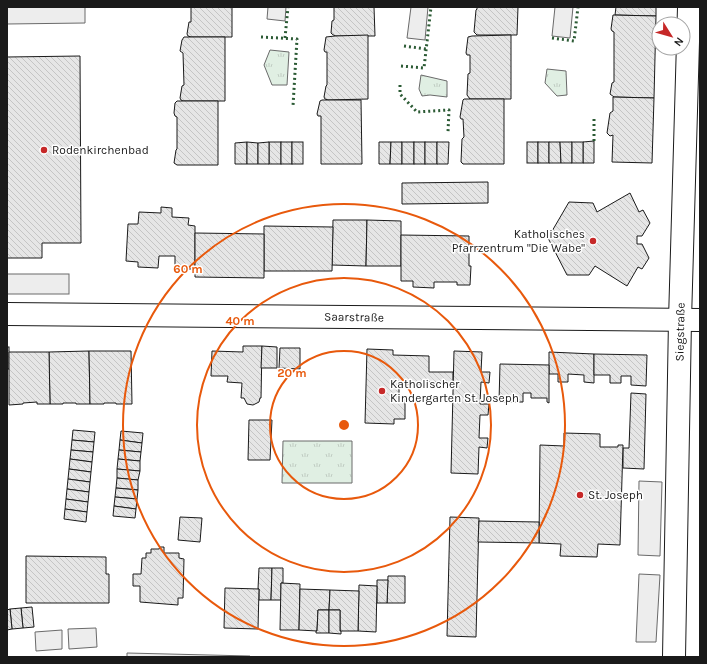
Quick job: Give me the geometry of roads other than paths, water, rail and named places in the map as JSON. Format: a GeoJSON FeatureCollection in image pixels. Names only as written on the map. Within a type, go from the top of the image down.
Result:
{"type":"FeatureCollection","features":[{"type":"Feature","properties":{"kind":"street","name":"Siegstraße"},"geometry":{"type":"LineString","coordinates":[[674,657],[690,320],[689,7]]}},
{"type":"Feature","properties":{"kind":"street","name":"Saarstraße"},"geometry":{"type":"LineString","coordinates":[[7,314],[690,320]]}},
{"type":"Feature","properties":{"kind":"place","name":"Rodenkirchenbad"},"geometry":{"type":"Point","coordinates":[44,150]}},
{"type":"Feature","properties":{"kind":"place","name":"Katholisches Pfarrzentrum \"Die Wabe\""},"geometry":{"type":"Point","coordinates":[593,241]}},
{"type":"Feature","properties":{"kind":"place","name":"Katholischer Kindergarten St. Joseph"},"geometry":{"type":"Point","coordinates":[382,391]}},
{"type":"Feature","properties":{"kind":"place","name":"St. Joseph"},"geometry":{"type":"Point","coordinates":[580,495]}}]}
